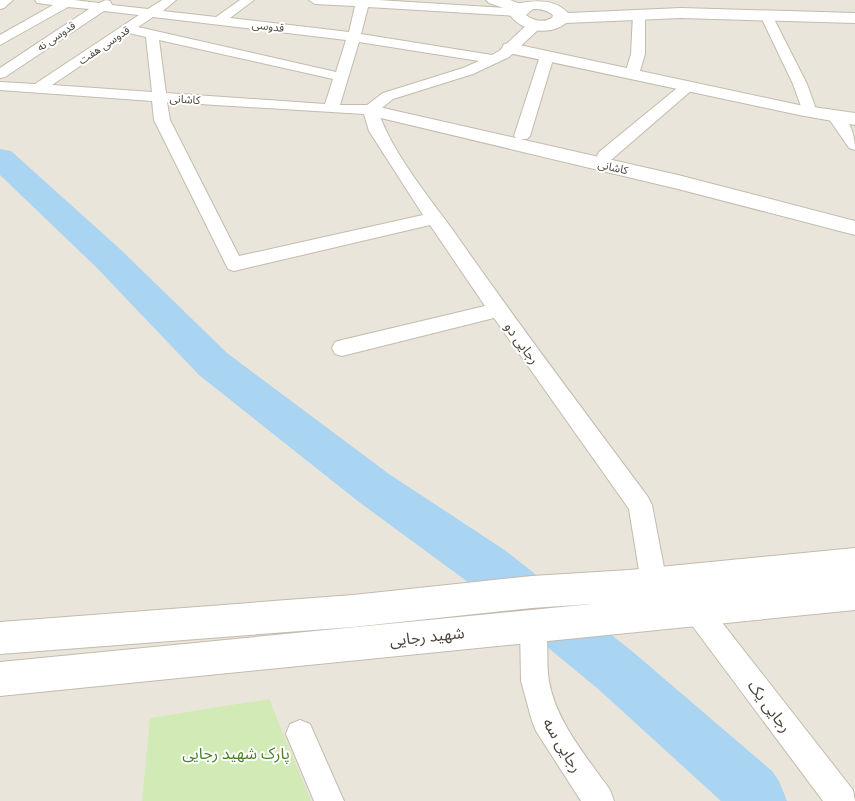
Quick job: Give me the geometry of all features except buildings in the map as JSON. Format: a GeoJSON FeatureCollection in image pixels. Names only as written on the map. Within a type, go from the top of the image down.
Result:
{"type":"FeatureCollection","features":[{"type":"Feature","properties":{"kind":"street"},"geometry":{"type":"LineString","coordinates":[[0,5],[7,0]]}},
{"type":"Feature","properties":{"kind":"street","name":"قدوسی"},"geometry":{"type":"LineString","coordinates":[[41,0],[354,37],[494,59]]}},
{"type":"Feature","properties":{"kind":"street","name":"قدوسی نه"},"geometry":{"type":"LineString","coordinates":[[0,74],[113,0]]}},
{"type":"Feature","properties":{"kind":"street","name":"قدوسی هفت"},"geometry":{"type":"LineString","coordinates":[[37,89],[170,0]]}},
{"type":"Feature","properties":{"kind":"street"},"geometry":{"type":"LineString","coordinates":[[218,21],[248,0]]}},
{"type":"Feature","properties":{"kind":"street"},"geometry":{"type":"LineString","coordinates":[[315,0],[520,10],[541,2],[559,11],[561,18]]}},
{"type":"Feature","properties":{"kind":"street"},"geometry":{"type":"LineString","coordinates":[[494,0],[520,10]]}},
{"type":"Feature","properties":{"kind":"street"},"geometry":{"type":"LineString","coordinates":[[693,13],[706,0]]}},
{"type":"Feature","properties":{"kind":"street"},"geometry":{"type":"LineString","coordinates":[[331,109],[354,37],[362,1]]}},
{"type":"Feature","properties":{"kind":"street"},"geometry":{"type":"LineString","coordinates":[[0,41],[68,2]]}},
{"type":"Feature","properties":{"kind":"street"},"geometry":{"type":"LineString","coordinates":[[520,10],[520,18],[535,25],[554,24],[561,18],[639,14],[693,13],[855,18]]}},
{"type":"Feature","properties":{"kind":"street"},"geometry":{"type":"LineString","coordinates":[[632,74],[638,54],[639,14]]}},
{"type":"Feature","properties":{"kind":"street"},"geometry":{"type":"LineString","coordinates":[[766,15],[800,84],[810,112]]}},
{"type":"Feature","properties":{"kind":"street"},"geometry":{"type":"LineString","coordinates":[[370,110],[388,96],[468,71],[504,54],[535,25]]}},
{"type":"Feature","properties":{"kind":"street"},"geometry":{"type":"LineString","coordinates":[[129,29],[341,77]]}},
{"type":"Feature","properties":{"kind":"street"},"geometry":{"type":"LineString","coordinates":[[152,34],[162,120],[234,264],[434,218]]}},
{"type":"Feature","properties":{"kind":"street"},"geometry":{"type":"LineString","coordinates":[[510,48],[687,87],[810,112],[855,119]]}},
{"type":"Feature","properties":{"kind":"street"},"geometry":{"type":"LineString","coordinates":[[522,136],[547,56]]}},
{"type":"Feature","properties":{"kind":"street","name":"کاشانی"},"geometry":{"type":"LineString","coordinates":[[0,86],[160,98],[370,110],[522,136],[855,220]]}},
{"type":"Feature","properties":{"kind":"street"},"geometry":{"type":"LineString","coordinates":[[604,156],[687,87]]}},
{"type":"Feature","properties":{"kind":"street","name":"کاشانی"},"geometry":{"type":"LineString","coordinates":[[370,110],[678,182],[855,228]]}},
{"type":"Feature","properties":{"kind":"street","name":"رجایی دو"},"geometry":{"type":"LineString","coordinates":[[370,110],[377,131],[434,218],[640,506],[654,584]]}},
{"type":"Feature","properties":{"kind":"street"},"geometry":{"type":"LineString","coordinates":[[834,116],[855,145]]}},
{"type":"Feature","properties":{"kind":"street"},"geometry":{"type":"LineString","coordinates":[[342,348],[498,310]]}},
{"type":"Feature","properties":{"kind":"street"},"geometry":{"type":"LineString","coordinates":[[0,638],[353,611],[532,592],[654,584],[855,563]]}},
{"type":"Feature","properties":{"kind":"street","name":"شهید رجایی"},"geometry":{"type":"LineString","coordinates":[[0,679],[855,594]]}},
{"type":"Feature","properties":{"kind":"street","name":"رجایی یک"},"geometry":{"type":"LineString","coordinates":[[697,611],[842,801]]}},
{"type":"Feature","properties":{"kind":"street","name":"رجایی سه"},"geometry":{"type":"LineString","coordinates":[[537,625],[534,681],[546,721],[599,801]]}},
{"type":"Feature","properties":{"kind":"street"},"geometry":{"type":"LineString","coordinates":[[300,734],[330,801]]}},
{"type":"Feature","properties":{"kind":"shaded area"},"geometry":{"type":"Polygon","coordinates":[[[0,0],[855,0],[855,801],[0,801],[0,0]]]}},
{"type":"Feature","properties":{"kind":"green space","name":"پارک شهید رجایی"},"geometry":{"type":"Polygon","coordinates":[[[269,699],[311,801],[142,801],[150,718],[269,699]]]}},
{"type":"Feature","properties":{"kind":"waterway"},"geometry":{"type":"LineString","coordinates":[[0,158],[108,258],[213,364],[374,488],[489,568],[615,670],[752,791],[759,801]]}}]}
